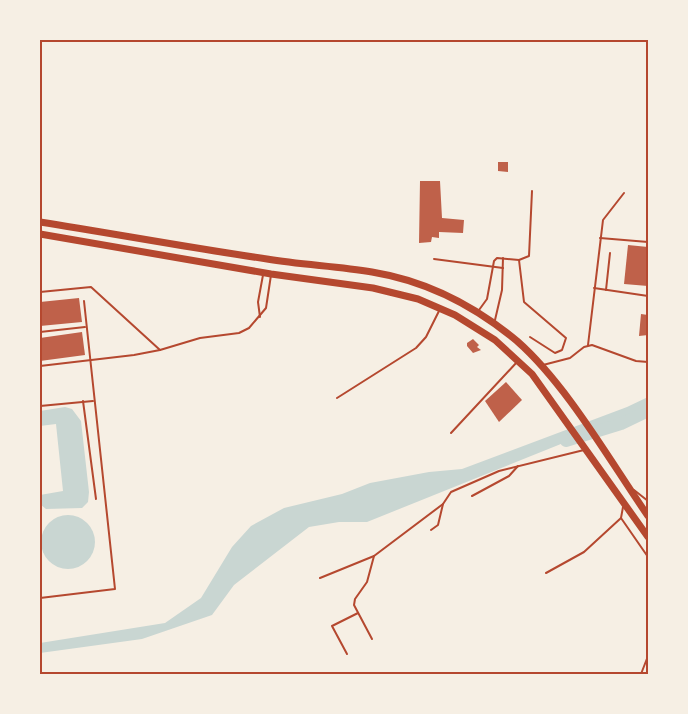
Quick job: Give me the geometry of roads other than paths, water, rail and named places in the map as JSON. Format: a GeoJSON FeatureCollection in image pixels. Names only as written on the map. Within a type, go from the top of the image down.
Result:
{"type":"FeatureCollection","features":[{"type":"Feature","properties":{"kind":"highway"},"geometry":{"type":"LineString","coordinates":[[40,222],[270,260],[382,274],[427,286],[494,322],[541,366],[598,442],[648,516]]}},
{"type":"Feature","properties":{"kind":"highway"},"geometry":{"type":"LineString","coordinates":[[40,234],[396,293],[440,308],[482,331],[518,360],[544,390],[648,537]]}},
{"type":"Feature","properties":{"kind":"lane"},"geometry":{"type":"LineString","coordinates":[[478,312],[487,299],[492,266],[497,258],[519,260],[529,256],[532,191]]}},
{"type":"Feature","properties":{"kind":"lane"},"geometry":{"type":"LineString","coordinates":[[588,346],[603,220],[624,194]]}},
{"type":"Feature","properties":{"kind":"lane"},"geometry":{"type":"LineString","coordinates":[[600,238],[648,242]]}},
{"type":"Feature","properties":{"kind":"lane"},"geometry":{"type":"LineString","coordinates":[[606,290],[610,253]]}},
{"type":"Feature","properties":{"kind":"lane"},"geometry":{"type":"LineString","coordinates":[[494,322],[502,290],[503,258]]}},
{"type":"Feature","properties":{"kind":"lane"},"geometry":{"type":"LineString","coordinates":[[434,259],[503,268]]}},
{"type":"Feature","properties":{"kind":"lane"},"geometry":{"type":"LineString","coordinates":[[519,260],[524,302],[566,338],[562,350],[554,353],[530,337]]}},
{"type":"Feature","properties":{"kind":"lane"},"geometry":{"type":"LineString","coordinates":[[260,317],[258,302],[268,273]]}},
{"type":"Feature","properties":{"kind":"lane"},"geometry":{"type":"LineString","coordinates":[[40,366],[90,361],[160,350],[200,338],[239,333],[249,328],[266,308],[268,273]]}},
{"type":"Feature","properties":{"kind":"lane"},"geometry":{"type":"LineString","coordinates":[[40,292],[92,287],[160,350]]}},
{"type":"Feature","properties":{"kind":"lane"},"geometry":{"type":"LineString","coordinates":[[594,288],[648,296]]}},
{"type":"Feature","properties":{"kind":"lane"},"geometry":{"type":"LineString","coordinates":[[40,598],[115,589],[93,401],[84,301]]}},
{"type":"Feature","properties":{"kind":"lane"},"geometry":{"type":"LineString","coordinates":[[337,398],[416,348],[426,337],[440,308]]}},
{"type":"Feature","properties":{"kind":"lane"},"geometry":{"type":"LineString","coordinates":[[40,332],[86,327]]}},
{"type":"Feature","properties":{"kind":"lane"},"geometry":{"type":"LineString","coordinates":[[541,366],[570,358],[588,346],[598,347],[636,361],[648,362]]}},
{"type":"Feature","properties":{"kind":"lane"},"geometry":{"type":"LineString","coordinates":[[451,433],[518,360]]}},
{"type":"Feature","properties":{"kind":"lane"},"geometry":{"type":"LineString","coordinates":[[83,401],[96,499]]}},
{"type":"Feature","properties":{"kind":"lane"},"geometry":{"type":"LineString","coordinates":[[40,406],[93,401]]}},
{"type":"Feature","properties":{"kind":"lane"},"geometry":{"type":"LineString","coordinates":[[320,578],[374,556],[443,504],[451,492],[499,471],[585,447]]}},
{"type":"Feature","properties":{"kind":"lane"},"geometry":{"type":"LineString","coordinates":[[472,496],[510,476],[518,466]]}},
{"type":"Feature","properties":{"kind":"lane"},"geometry":{"type":"LineString","coordinates":[[625,483],[648,501]]}},
{"type":"Feature","properties":{"kind":"lane"},"geometry":{"type":"LineString","coordinates":[[546,573],[584,552],[621,518],[624,502]]}},
{"type":"Feature","properties":{"kind":"lane"},"geometry":{"type":"LineString","coordinates":[[431,530],[441,520],[443,504]]}},
{"type":"Feature","properties":{"kind":"lane"},"geometry":{"type":"LineString","coordinates":[[621,518],[648,558]]}},
{"type":"Feature","properties":{"kind":"lane"},"geometry":{"type":"LineString","coordinates":[[372,639],[354,605],[355,598],[367,582],[374,556]]}},
{"type":"Feature","properties":{"kind":"lane"},"geometry":{"type":"LineString","coordinates":[[347,654],[332,626],[358,613]]}},
{"type":"Feature","properties":{"kind":"lane"},"geometry":{"type":"LineString","coordinates":[[641,674],[648,656]]}},
{"type":"Feature","properties":{"kind":"waterway"},"geometry":{"type":"LineString","coordinates":[[566,441],[621,424],[648,411]]}}]}
